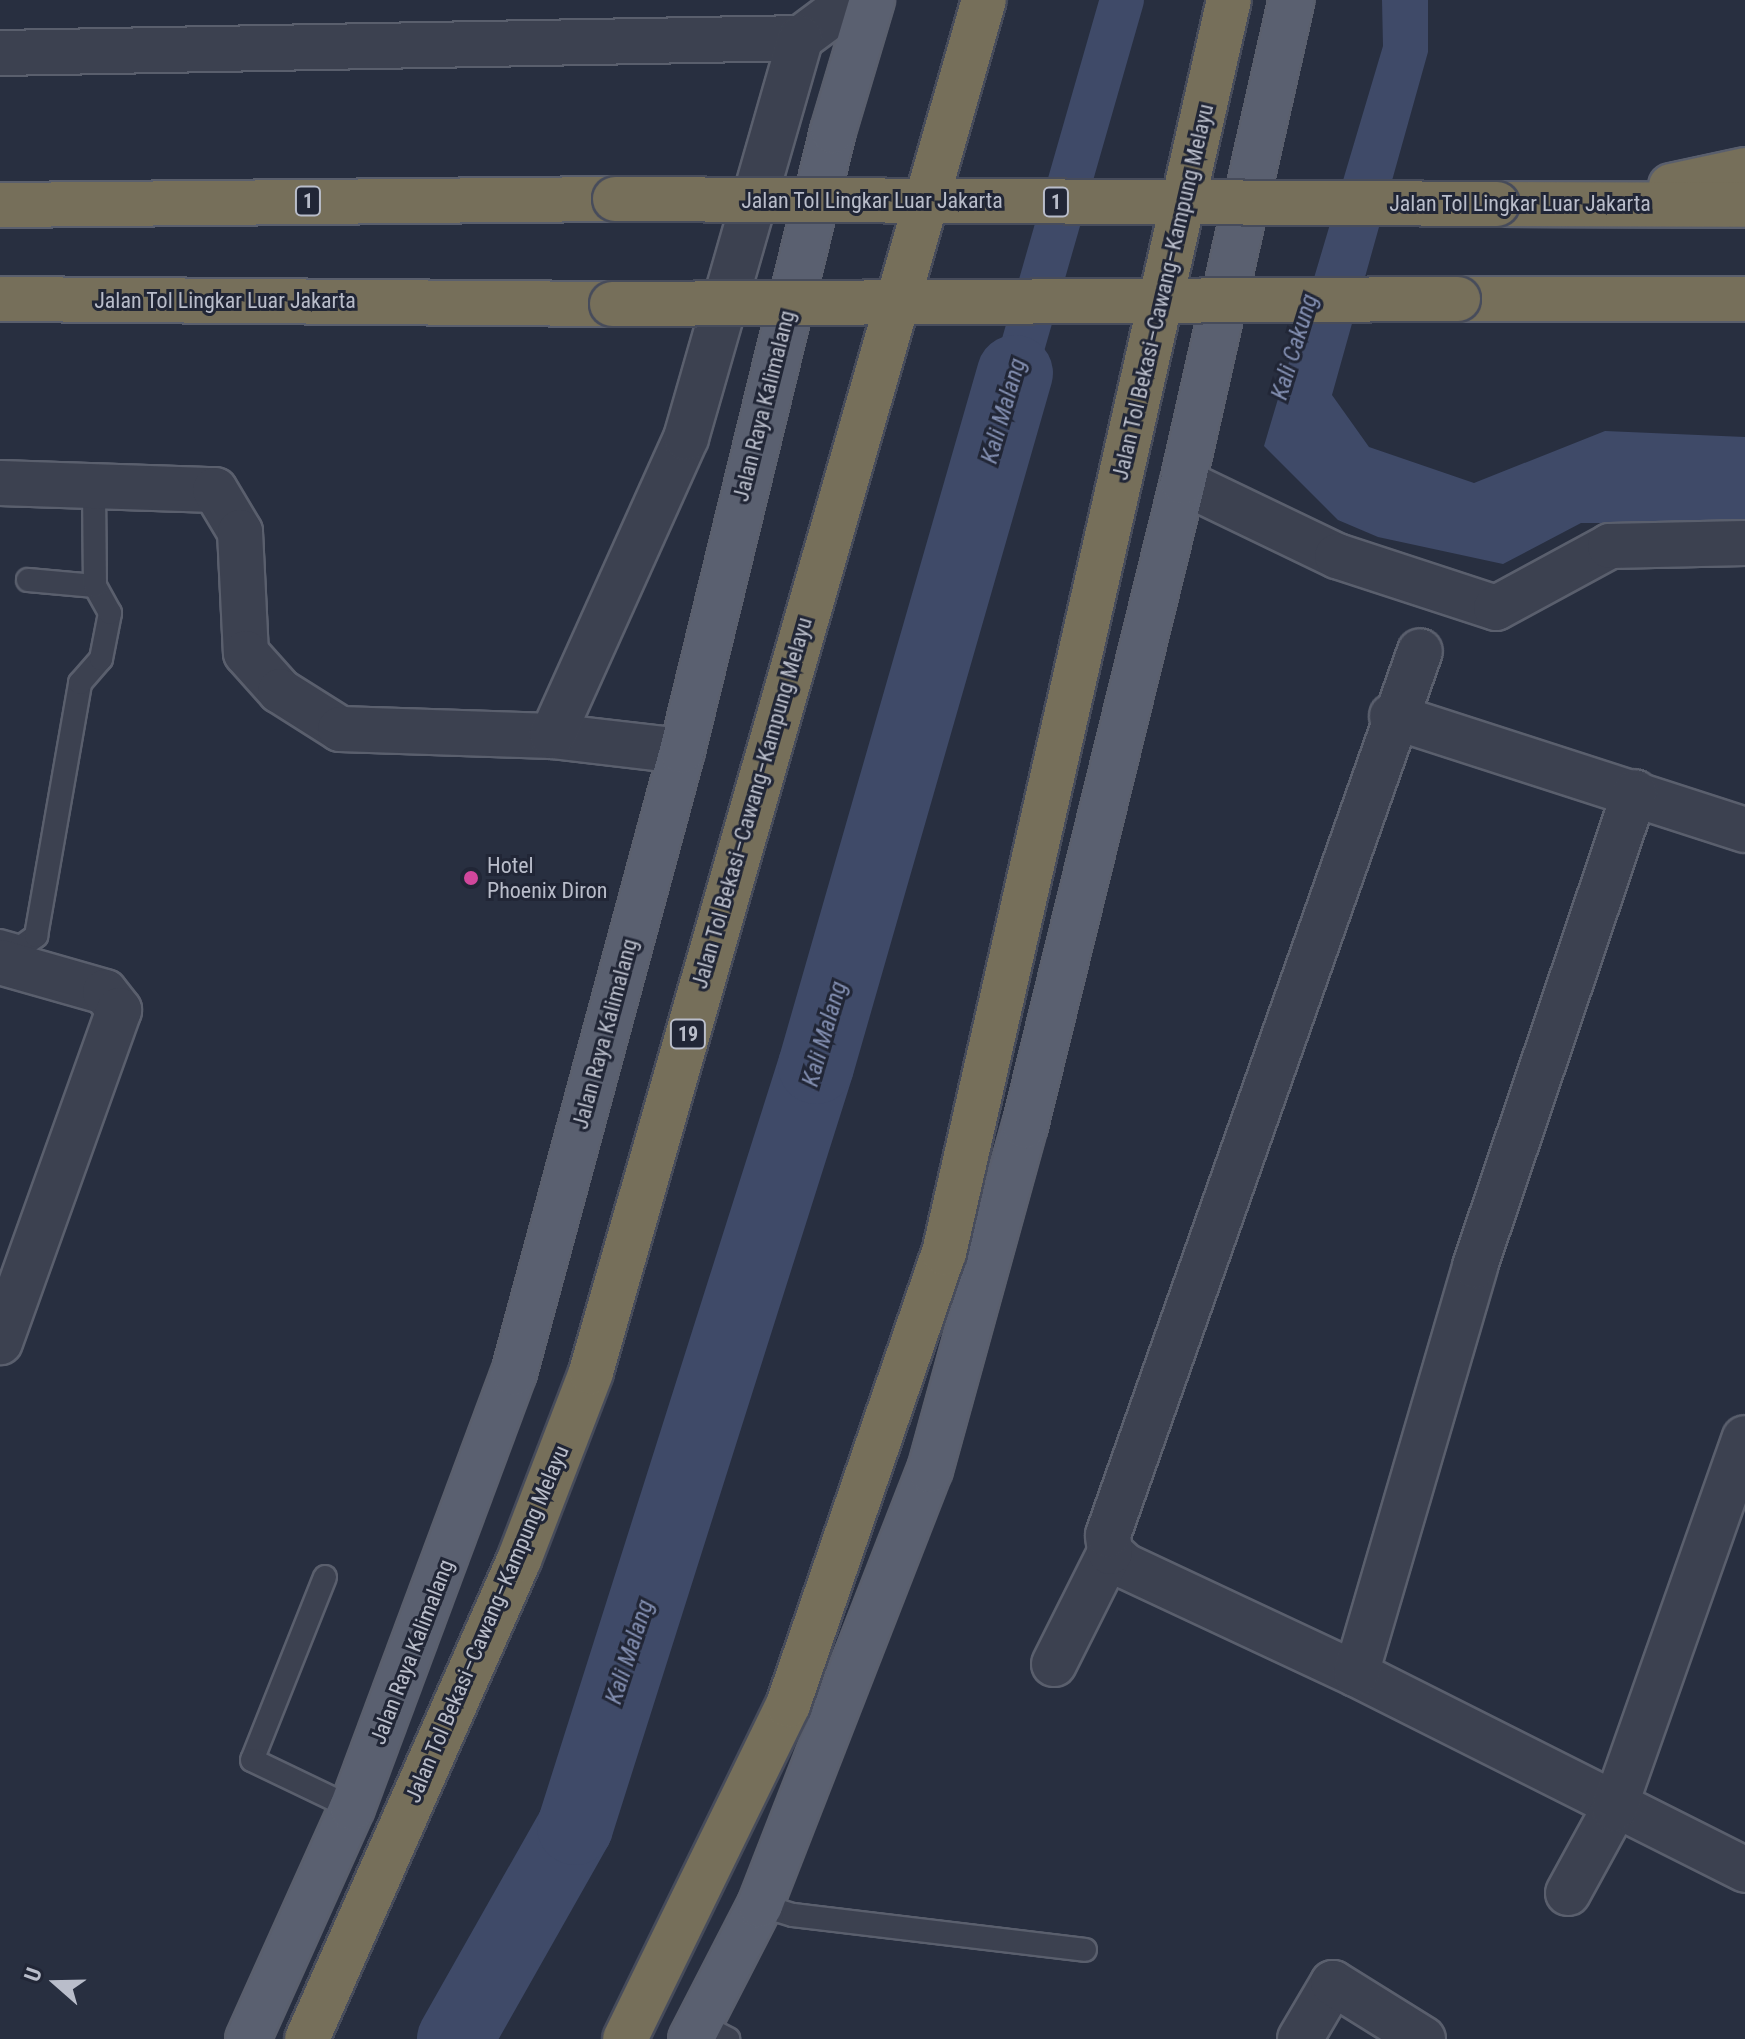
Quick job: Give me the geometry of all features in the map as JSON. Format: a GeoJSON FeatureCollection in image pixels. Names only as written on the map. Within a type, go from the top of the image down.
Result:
{"type":"FeatureCollection","features":[{"type":"Feature","properties":{"kind":"highway","name":"Jalan Tol Bekasi–Cawang–Kampung Melayu"},"geometry":{"type":"LineString","coordinates":[[307,2039],[519,1560],[591,1372],[984,0]]}},
{"type":"Feature","properties":{"kind":"highway","name":"Jalan Tol Bekasi–Cawang–Kampung Melayu"},"geometry":{"type":"LineString","coordinates":[[625,2039],[788,1705],[944,1253],[1229,0]]}},
{"type":"Feature","properties":{"kind":"highway"},"geometry":{"type":"LineString","coordinates":[[1587,205],[1745,170]]}},
{"type":"Feature","properties":{"kind":"highway"},"geometry":{"type":"LineString","coordinates":[[0,178],[267,201]]}},
{"type":"Feature","properties":{"kind":"highway","name":"Jalan Tol Lingkar Luar Jakarta"},"geometry":{"type":"LineString","coordinates":[[0,205],[615,199],[1745,205]]}},
{"type":"Feature","properties":{"kind":"highway","name":"Jalan Tol Lingkar Luar Jakarta"},"geometry":{"type":"LineString","coordinates":[[0,299],[612,304],[1745,299]]}},
{"type":"Feature","properties":{"kind":"main road","name":"Jalan Raya Kalimalang"},"geometry":{"type":"LineString","coordinates":[[248,2039],[352,1808],[514,1373],[682,751],[833,131],[872,0]]}},
{"type":"Feature","properties":{"kind":"main road"},"geometry":{"type":"LineString","coordinates":[[706,2034],[760,1905],[930,1470],[1025,1126],[1068,932],[1183,482],[1292,0]]}},
{"type":"Feature","properties":{"kind":"street"},"geometry":{"type":"LineString","coordinates":[[0,53],[801,38],[852,0]]}},
{"type":"Feature","properties":{"kind":"street"},"geometry":{"type":"LineString","coordinates":[[552,736],[686,438],[801,38]]}},
{"type":"Feature","properties":{"kind":"street"},"geometry":{"type":"LineString","coordinates":[[1183,482],[1337,556],[1496,608],[1610,546],[1745,543]]}},
{"type":"Feature","properties":{"kind":"street"},"geometry":{"type":"LineString","coordinates":[[0,483],[94,483],[215,490],[240,532],[246,653],[280,691],[340,729],[552,736],[682,751]]}},
{"type":"Feature","properties":{"kind":"street"},"geometry":{"type":"LineString","coordinates":[[1054,1664],[1110,1552],[1108,1535],[1392,716],[1420,651]]}},
{"type":"Feature","properties":{"kind":"street"},"geometry":{"type":"LineString","coordinates":[[1392,716],[1745,830]]}},
{"type":"Feature","properties":{"kind":"street"},"geometry":{"type":"LineString","coordinates":[[1356,1674],[1475,1266],[1635,792]]}},
{"type":"Feature","properties":{"kind":"street"},"geometry":{"type":"LineString","coordinates":[[0,962],[105,992],[119,1010],[0,1342]]}},
{"type":"Feature","properties":{"kind":"street"},"geometry":{"type":"LineString","coordinates":[[1568,1893],[1614,1809],[1745,1438]]}},
{"type":"Feature","properties":{"kind":"street"},"geometry":{"type":"LineString","coordinates":[[1110,1552],[1125,1566],[1356,1674],[1614,1809],[1745,1870]]}},
{"type":"Feature","properties":{"kind":"street"},"geometry":{"type":"LineString","coordinates":[[1300,2039],[1333,1983],[1423,2039]]}},
{"type":"Feature","properties":{"kind":"lane"},"geometry":{"type":"LineString","coordinates":[[0,941],[21,947],[36,936],[80,683],[101,659],[110,613],[95,586],[94,483]]}},
{"type":"Feature","properties":{"kind":"lane"},"geometry":{"type":"LineString","coordinates":[[28,580],[95,586]]}},
{"type":"Feature","properties":{"kind":"lane"},"geometry":{"type":"LineString","coordinates":[[325,1577],[252,1760],[352,1808]]}},
{"type":"Feature","properties":{"kind":"lane"},"geometry":{"type":"LineString","coordinates":[[760,1905],[793,1915],[1085,1950]]}},
{"type":"Feature","properties":{"kind":"water","name":"Kali Cakung"},"geometry":{"type":"Polygon","coordinates":[[[1382,0],[1428,0],[1428,52],[1332,395],[1369,447],[1474,483],[1605,431],[1745,437],[1745,523],[1581,523],[1503,564],[1378,537],[1338,520],[1264,446],[1383,46],[1382,0]]]}},
{"type":"Feature","properties":{"kind":"waterway","name":"Kali Malang"},"geometry":{"type":"LineString","coordinates":[[1015,373],[1122,0]]}},
{"type":"Feature","properties":{"kind":"waterway","name":"Kali Malang"},"geometry":{"type":"LineString","coordinates":[[455,2039],[575,1827],[816,1066],[1015,373]]}},
{"type":"Feature","properties":{"kind":"place","name":"Hotel Phoenix Diron"},"geometry":{"type":"Point","coordinates":[471,878]}}]}
